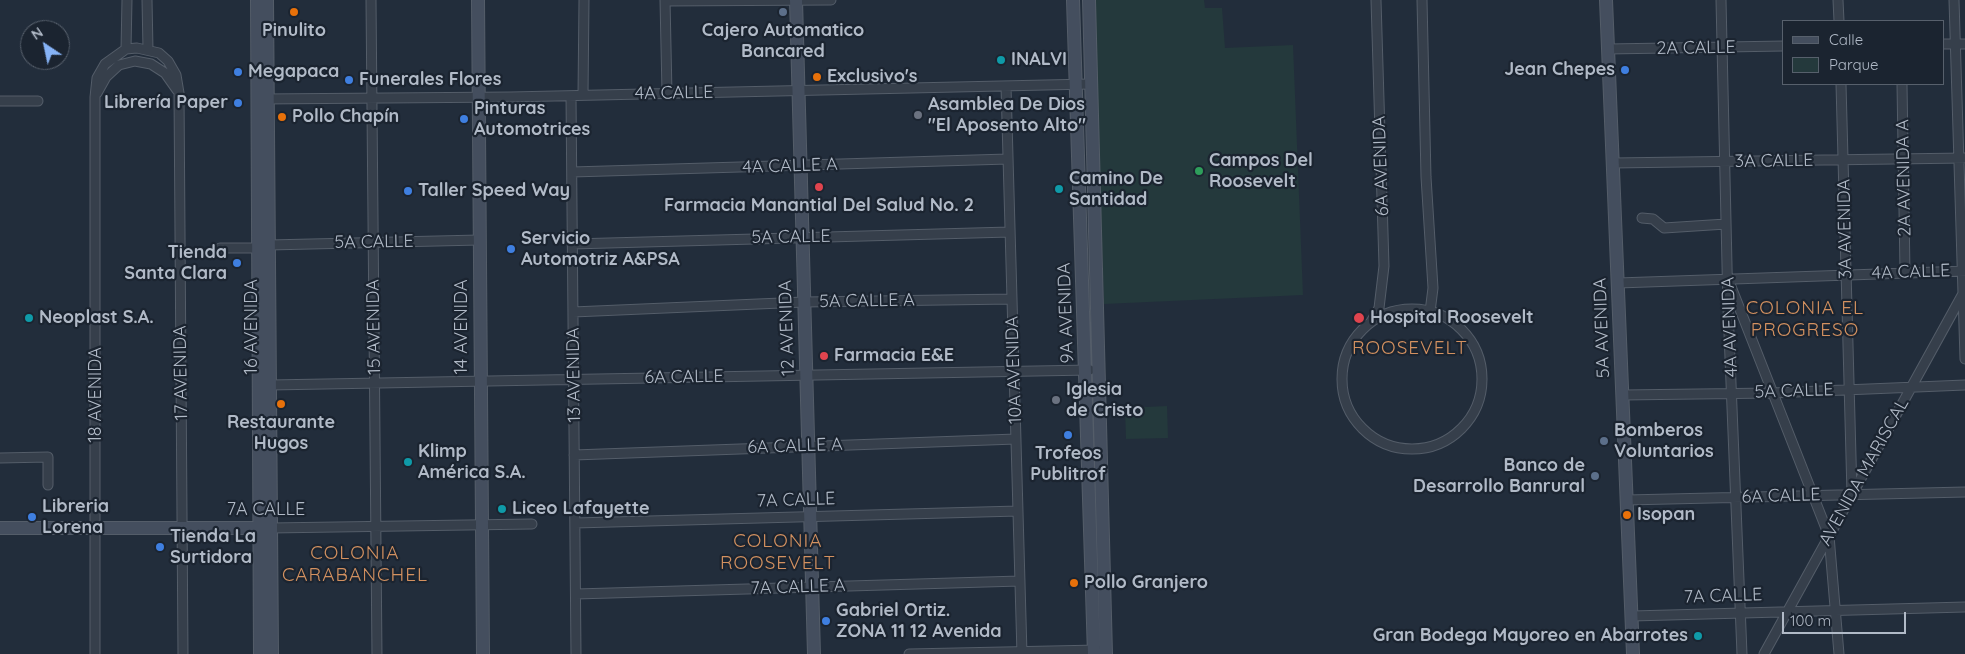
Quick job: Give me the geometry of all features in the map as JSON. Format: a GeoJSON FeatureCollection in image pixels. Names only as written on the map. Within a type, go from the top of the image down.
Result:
{"type":"FeatureCollection","features":[{"type":"Feature","properties":{"kind":"street"},"geometry":{"type":"LineString","coordinates":[[126,49],[127,0]]}},
{"type":"Feature","properties":{"kind":"street"},"geometry":{"type":"LineString","coordinates":[[148,0],[148,50]]}},
{"type":"Feature","properties":{"kind":"street","name":"16 AVENIDA"},"geometry":{"type":"LineString","coordinates":[[256,0],[262,99],[265,528],[272,654]]}},
{"type":"Feature","properties":{"kind":"street","name":"16 AVENIDA"},"geometry":{"type":"LineString","coordinates":[[262,99],[266,0]]}},
{"type":"Feature","properties":{"kind":"street","name":"15 AVENIDA"},"geometry":{"type":"LineString","coordinates":[[371,0],[377,654]]}},
{"type":"Feature","properties":{"kind":"street","name":"14 AVENIDA"},"geometry":{"type":"LineString","coordinates":[[478,0],[479,381],[483,654]]}},
{"type":"Feature","properties":{"kind":"street"},"geometry":{"type":"LineString","coordinates":[[583,95],[584,0]]}},
{"type":"Feature","properties":{"kind":"street"},"geometry":{"type":"LineString","coordinates":[[667,93],[665,1],[831,0]]}},
{"type":"Feature","properties":{"kind":"street","name":"9A AVENIDA"},"geometry":{"type":"LineString","coordinates":[[1074,0],[1076,85],[1091,370],[1100,652]]}},
{"type":"Feature","properties":{"kind":"street","name":"9A AVENIDA"},"geometry":{"type":"LineString","coordinates":[[1089,0],[1091,370]]}},
{"type":"Feature","properties":{"kind":"street","name":"6A AVENIDA"},"geometry":{"type":"LineString","coordinates":[[1366,328],[1379,308],[1384,266],[1376,0]]}},
{"type":"Feature","properties":{"kind":"street"},"geometry":{"type":"LineString","coordinates":[[1422,0],[1426,177],[1433,288],[1430,312]]}},
{"type":"Feature","properties":{"kind":"street","name":"5A AVENIDA"},"geometry":{"type":"LineString","coordinates":[[1606,0],[1633,654]]}},
{"type":"Feature","properties":{"kind":"street","name":"4A AVENIDA"},"geometry":{"type":"LineString","coordinates":[[1720,0],[1735,498],[1742,654]]}},
{"type":"Feature","properties":{"kind":"street"},"geometry":{"type":"LineString","coordinates":[[1838,0],[1839,20]]}},
{"type":"Feature","properties":{"kind":"street"},"geometry":{"type":"LineString","coordinates":[[1954,0],[1955,44],[1963,158],[1965,359]]}},
{"type":"Feature","properties":{"kind":"street","name":"12 AVENIDA"},"geometry":{"type":"LineString","coordinates":[[796,1],[814,654]]}},
{"type":"Feature","properties":{"kind":"street"},"geometry":{"type":"LineString","coordinates":[[1945,44],[1965,44]]}},
{"type":"Feature","properties":{"kind":"street","name":"2A CALLE"},"geometry":{"type":"LineString","coordinates":[[1608,49],[1782,46]]}},
{"type":"Feature","properties":{"kind":"street","name":"17 AVENIDA"},"geometry":{"type":"LineString","coordinates":[[126,49],[148,50],[158,53],[168,61],[176,75],[179,93],[183,654]]}},
{"type":"Feature","properties":{"kind":"street","name":"18 AVENIDA"},"geometry":{"type":"LineString","coordinates":[[95,654],[95,97],[97,78],[105,64],[126,49]]}},
{"type":"Feature","properties":{"kind":"street"},"geometry":{"type":"LineString","coordinates":[[95,97],[106,77],[119,65],[135,61],[151,64],[165,73],[179,93]]}},
{"type":"Feature","properties":{"kind":"street","name":"4A CALLE"},"geometry":{"type":"LineString","coordinates":[[262,99],[478,98],[1090,84]]}},
{"type":"Feature","properties":{"kind":"street","name":"3A AVENIDA"},"geometry":{"type":"LineString","coordinates":[[1841,85],[1852,494]]}},
{"type":"Feature","properties":{"kind":"street","name":"2A AVENIDA A"},"geometry":{"type":"LineString","coordinates":[[1902,85],[1905,273]]}},
{"type":"Feature","properties":{"kind":"street","name":"10A AVENIDA"},"geometry":{"type":"LineString","coordinates":[[1006,86],[1022,653]]}},
{"type":"Feature","properties":{"kind":"street","name":"13 AVENIDA"},"geometry":{"type":"LineString","coordinates":[[571,96],[576,654]]}},
{"type":"Feature","properties":{"kind":"street"},"geometry":{"type":"LineString","coordinates":[[0,101],[38,101]]}},
{"type":"Feature","properties":{"kind":"street","name":"3A CALLE"},"geometry":{"type":"LineString","coordinates":[[1613,164],[1963,158]]}},
{"type":"Feature","properties":{"kind":"street","name":"4A CALLE A"},"geometry":{"type":"LineString","coordinates":[[572,172],[1008,159]]}},
{"type":"Feature","properties":{"kind":"street"},"geometry":{"type":"LineString","coordinates":[[1642,218],[1653,219],[1664,228],[1726,224]]}},
{"type":"Feature","properties":{"kind":"street","name":"5A CALLE"},"geometry":{"type":"LineString","coordinates":[[572,244],[802,236],[1010,232]]}},
{"type":"Feature","properties":{"kind":"street","name":"5A CALLE"},"geometry":{"type":"LineString","coordinates":[[220,248],[479,240]]}},
{"type":"Feature","properties":{"kind":"street","name":"16 AVENIDA"},"geometry":{"type":"LineString","coordinates":[[260,654],[270,385],[264,246]]}},
{"type":"Feature","properties":{"kind":"street","name":"4A CALLE"},"geometry":{"type":"LineString","coordinates":[[1618,283],[1964,271]]}},
{"type":"Feature","properties":{"kind":"street"},"geometry":{"type":"LineString","coordinates":[[1728,279],[1829,536],[1839,654]]}},
{"type":"Feature","properties":{"kind":"street","name":"AVENIDA MARISCAL"},"geometry":{"type":"LineString","coordinates":[[1764,654],[1964,292]]}},
{"type":"Feature","properties":{"kind":"street","name":"5A CALLE A"},"geometry":{"type":"LineString","coordinates":[[573,312],[804,302],[1012,299]]}},
{"type":"Feature","properties":{"kind":"street"},"geometry":{"type":"LineString","coordinates":[[1413,310],[1430,312],[1446,318],[1465,334],[1478,355],[1482,372],[1479,396],[1469,419],[1458,432],[1444,441],[1429,447],[1412,449],[1380,442],[1366,433],[1355,420],[1347,406],[1343,390],[1343,367],[1355,339],[1366,328],[1380,318],[1396,312],[1413,310]]}},
{"type":"Feature","properties":{"kind":"street","name":"6A CALLE"},"geometry":{"type":"LineString","coordinates":[[270,385],[1091,370]]}},
{"type":"Feature","properties":{"kind":"street","name":"5A CALLE"},"geometry":{"type":"LineString","coordinates":[[1623,395],[1772,393],[1965,385]]}},
{"type":"Feature","properties":{"kind":"street","name":"6A CALLE A"},"geometry":{"type":"LineString","coordinates":[[574,455],[1016,438]]}},
{"type":"Feature","properties":{"kind":"street"},"geometry":{"type":"LineString","coordinates":[[0,458],[48,457],[48,485]]}},
{"type":"Feature","properties":{"kind":"street","name":"6A CALLE"},"geometry":{"type":"LineString","coordinates":[[1627,500],[1965,492]]}},
{"type":"Feature","properties":{"kind":"street","name":"7A CALLE"},"geometry":{"type":"LineString","coordinates":[[575,523],[1018,511]]}},
{"type":"Feature","properties":{"kind":"street","name":"7A CALLE"},"geometry":{"type":"LineString","coordinates":[[0,528],[265,528],[532,524]]}},
{"type":"Feature","properties":{"kind":"street","name":"7A CALLE A"},"geometry":{"type":"LineString","coordinates":[[576,594],[1020,581]]}},
{"type":"Feature","properties":{"kind":"street","name":"7A CALLE"},"geometry":{"type":"LineString","coordinates":[[1632,616],[1965,606]]}},
{"type":"Feature","properties":{"kind":"street"},"geometry":{"type":"LineString","coordinates":[[908,654],[1100,652]]}},
{"type":"Feature","properties":{"kind":"green space","name":"Campos Del Roosevelt"},"geometry":{"type":"Polygon","coordinates":[[[1093,0],[1204,0],[1205,8],[1222,8],[1225,48],[1293,45],[1303,295],[1104,304],[1093,0]]]}},
{"type":"Feature","properties":{"kind":"green space"},"geometry":{"type":"Polygon","coordinates":[[[1167,406],[1168,438],[1126,439],[1125,408],[1167,406]]]}},
{"type":"Feature","properties":{"kind":"place","name":"Pinulito"},"geometry":{"type":"Point","coordinates":[294,12]}},
{"type":"Feature","properties":{"kind":"place","name":"Cajero Automatico Bancared"},"geometry":{"type":"Point","coordinates":[783,12]}},
{"type":"Feature","properties":{"kind":"place","name":"INALVI"},"geometry":{"type":"Point","coordinates":[1001,60]}},
{"type":"Feature","properties":{"kind":"place","name":"Jean Chepes"},"geometry":{"type":"Point","coordinates":[1625,70]}},
{"type":"Feature","properties":{"kind":"place","name":"Megapaca"},"geometry":{"type":"Point","coordinates":[238,72]}},
{"type":"Feature","properties":{"kind":"place","name":"Exclusivo's"},"geometry":{"type":"Point","coordinates":[817,77]}},
{"type":"Feature","properties":{"kind":"place","name":"Funerales Flores"},"geometry":{"type":"Point","coordinates":[349,80]}},
{"type":"Feature","properties":{"kind":"place","name":"Librería Paper"},"geometry":{"type":"Point","coordinates":[238,103]}},
{"type":"Feature","properties":{"kind":"place","name":"Asamblea De Dios \"El Aposento Alto\""},"geometry":{"type":"Point","coordinates":[918,115]}},
{"type":"Feature","properties":{"kind":"place","name":"Pollo Chapín"},"geometry":{"type":"Point","coordinates":[282,117]}},
{"type":"Feature","properties":{"kind":"place","name":"Pinturas Automotrices"},"geometry":{"type":"Point","coordinates":[464,119]}},
{"type":"Feature","properties":{"kind":"place","name":"Campos Del Roosevelt"},"geometry":{"type":"Point","coordinates":[1199,171]}},
{"type":"Feature","properties":{"kind":"place","name":"Farmacia Manantial Del Salud No. 2"},"geometry":{"type":"Point","coordinates":[819,187]}},
{"type":"Feature","properties":{"kind":"place","name":"Camino De Santidad"},"geometry":{"type":"Point","coordinates":[1059,189]}},
{"type":"Feature","properties":{"kind":"place","name":"Taller Speed Way"},"geometry":{"type":"Point","coordinates":[408,191]}},
{"type":"Feature","properties":{"kind":"place","name":"Servicio Automotriz A&PSA"},"geometry":{"type":"Point","coordinates":[511,249]}},
{"type":"Feature","properties":{"kind":"place","name":"Tienda Santa Clara"},"geometry":{"type":"Point","coordinates":[237,263]}},
{"type":"Feature","properties":{"kind":"place","name":"Neoplast S.A."},"geometry":{"type":"Point","coordinates":[29,318]}},
{"type":"Feature","properties":{"kind":"place","name":"Hospital Roosevelt"},"geometry":{"type":"Point","coordinates":[1359,318]}},
{"type":"Feature","properties":{"kind":"place","name":"Farmacia E&E"},"geometry":{"type":"Point","coordinates":[824,356]}},
{"type":"Feature","properties":{"kind":"place","name":"Iglesia de Cristo"},"geometry":{"type":"Point","coordinates":[1056,400]}},
{"type":"Feature","properties":{"kind":"place","name":"Restaurante Hugos"},"geometry":{"type":"Point","coordinates":[281,404]}},
{"type":"Feature","properties":{"kind":"place","name":"Trofeos Publitrof"},"geometry":{"type":"Point","coordinates":[1068,435]}},
{"type":"Feature","properties":{"kind":"place","name":"Bomberos Voluntarios"},"geometry":{"type":"Point","coordinates":[1604,441]}},
{"type":"Feature","properties":{"kind":"place","name":"Klimp América S.A."},"geometry":{"type":"Point","coordinates":[408,462]}},
{"type":"Feature","properties":{"kind":"place","name":"Banco de Desarrollo Banrural"},"geometry":{"type":"Point","coordinates":[1595,476]}},
{"type":"Feature","properties":{"kind":"place","name":"Liceo Lafayette"},"geometry":{"type":"Point","coordinates":[502,509]}},
{"type":"Feature","properties":{"kind":"place","name":"Isopan"},"geometry":{"type":"Point","coordinates":[1627,515]}},
{"type":"Feature","properties":{"kind":"place","name":"Libreria Lorena"},"geometry":{"type":"Point","coordinates":[32,517]}},
{"type":"Feature","properties":{"kind":"place","name":"Tienda La Surtidora"},"geometry":{"type":"Point","coordinates":[160,547]}},
{"type":"Feature","properties":{"kind":"place","name":"Pollo Granjero"},"geometry":{"type":"Point","coordinates":[1074,583]}},
{"type":"Feature","properties":{"kind":"place","name":"Gabriel Ortiz. ZONA 11 12 Avenida"},"geometry":{"type":"Point","coordinates":[826,621]}},
{"type":"Feature","properties":{"kind":"place","name":"Gran Bodega Mayoreo en Abarrotes"},"geometry":{"type":"Point","coordinates":[1698,636]}},
{"type":"Feature","properties":{"kind":"district","name":"COLONIA EL PROGRESO"},"geometry":{"type":"Point","coordinates":[1805,319]}},
{"type":"Feature","properties":{"kind":"district","name":"ROOSEVELT"},"geometry":{"type":"Point","coordinates":[1410,348]}},
{"type":"Feature","properties":{"kind":"district","name":"COLONIA ROOSEVELT"},"geometry":{"type":"Point","coordinates":[778,552]}},
{"type":"Feature","properties":{"kind":"district","name":"COLONIA CARABANCHEL"},"geometry":{"type":"Point","coordinates":[355,564]}}]}
